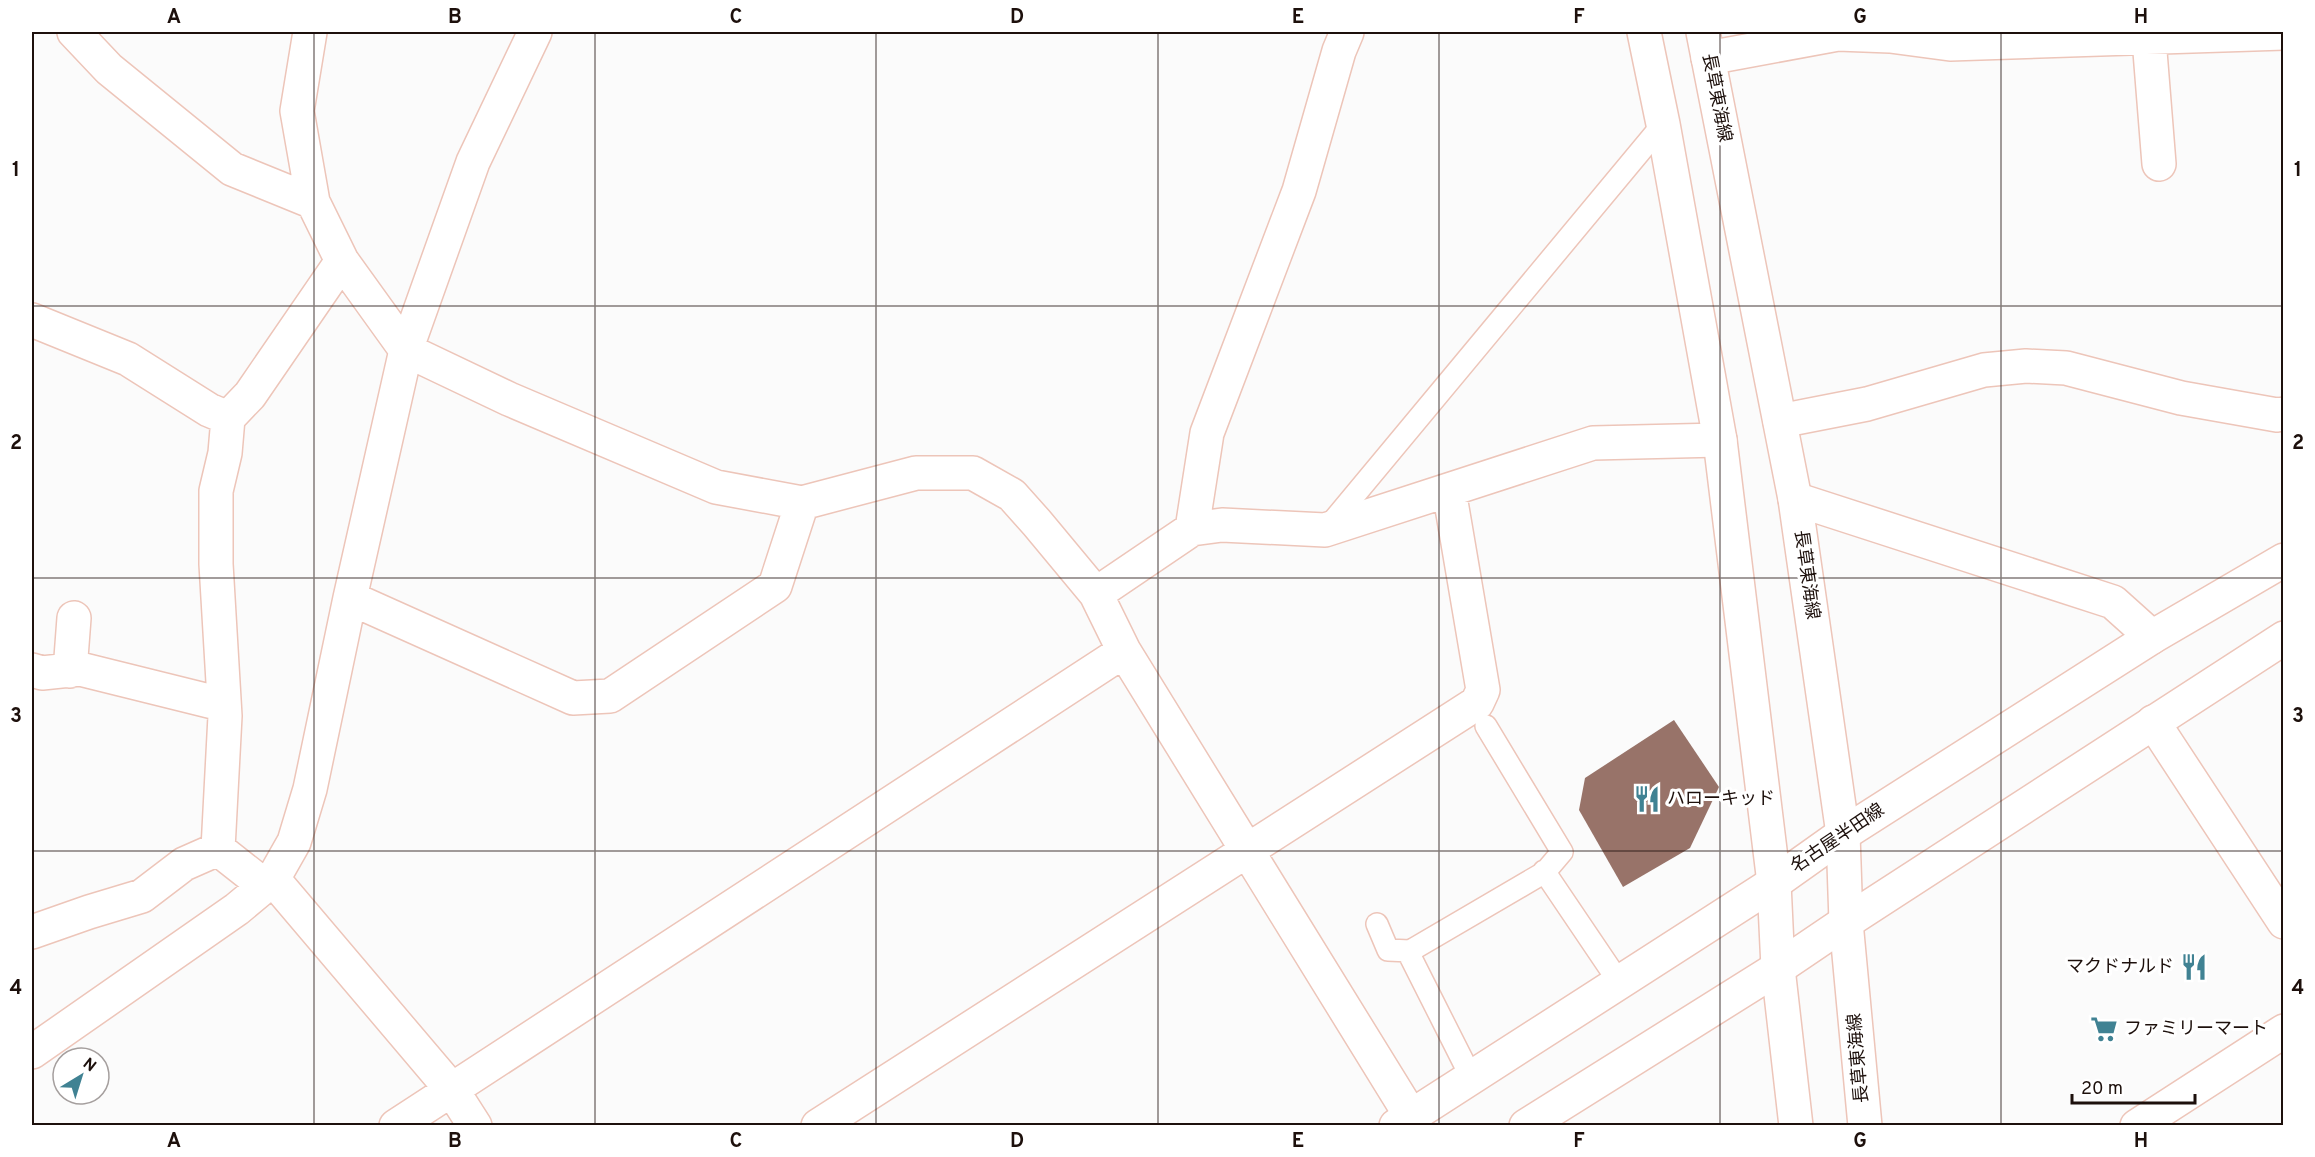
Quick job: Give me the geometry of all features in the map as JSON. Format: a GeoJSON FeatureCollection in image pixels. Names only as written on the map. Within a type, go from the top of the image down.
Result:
{"type":"FeatureCollection","features":[{"type":"Feature","properties":{"kind":"street"},"geometry":{"type":"LineString","coordinates":[[75,32],[109,69],[232,169],[313,202]]}},
{"type":"Feature","properties":{"kind":"street"},"geometry":{"type":"LineString","coordinates":[[310,32],[297,111],[313,202],[342,261],[406,350],[509,399],[716,487],[802,503],[916,473],[973,473],[1012,495],[1096,594],[1124,651],[1248,849],[1403,1121]]}},
{"type":"Feature","properties":{"kind":"street"},"geometry":{"type":"LineString","coordinates":[[32,1052],[237,909],[269,883],[294,842],[310,789],[406,350],[473,162],[535,32]]}},
{"type":"Feature","properties":{"kind":"street"},"geometry":{"type":"LineString","coordinates":[[1192,529],[1207,433],[1299,191],[1339,51],[1347,32]]}},
{"type":"Feature","properties":{"kind":"street"},"geometry":{"type":"LineString","coordinates":[[1644,32],[1663,124],[1720,440],[1773,883],[1778,968],[1796,1125]]}},
{"type":"Feature","properties":{"kind":"street"},"geometry":{"type":"LineString","coordinates":[[1706,45],[1838,34],[1922,36],[1950,44],[2283,33]]}},
{"type":"Feature","properties":{"kind":"street"},"geometry":{"type":"LineString","coordinates":[[2149,39],[2159,164]]}},
{"type":"Feature","properties":{"kind":"street","name":"長草東海線"},"geometry":{"type":"LineString","coordinates":[[1706,45],[1795,499],[1843,834],[1846,922],[1865,1125]]}},
{"type":"Feature","properties":{"kind":"street"},"geometry":{"type":"LineString","coordinates":[[218,849],[224,700],[216,564],[216,491],[225,453],[228,418],[250,395],[342,261]]}},
{"type":"Feature","properties":{"kind":"street"},"geometry":{"type":"LineString","coordinates":[[32,320],[129,359],[209,411],[228,418]]}},
{"type":"Feature","properties":{"kind":"street"},"geometry":{"type":"LineString","coordinates":[[1780,421],[1867,404],[1984,370],[2026,366],[2066,368],[2181,398],[2277,415],[2283,414]]}},
{"type":"Feature","properties":{"kind":"street"},"geometry":{"type":"LineString","coordinates":[[1096,594],[1192,529],[1222,525],[1325,530],[1593,443],[1720,440]]}},
{"type":"Feature","properties":{"kind":"street"},"geometry":{"type":"LineString","coordinates":[[818,1125],[1477,702],[1483,690],[1449,490]]}},
{"type":"Feature","properties":{"kind":"street"},"geometry":{"type":"LineString","coordinates":[[1795,499],[2113,602],[2152,637]]}},
{"type":"Feature","properties":{"kind":"street"},"geometry":{"type":"LineString","coordinates":[[350,598],[573,698],[610,696],[775,586],[802,503]]}},
{"type":"Feature","properties":{"kind":"street","name":"名古屋半田線"},"geometry":{"type":"LineString","coordinates":[[1403,1121],[1773,883],[1843,834],[2152,637],[2283,560]]}},
{"type":"Feature","properties":{"kind":"street"},"geometry":{"type":"LineString","coordinates":[[70,671],[74,618]]}},
{"type":"Feature","properties":{"kind":"street"},"geometry":{"type":"LineString","coordinates":[[1526,1125],[1778,968],[2283,638]]}},
{"type":"Feature","properties":{"kind":"street"},"geometry":{"type":"LineString","coordinates":[[396,1125],[1124,651]]}},
{"type":"Feature","properties":{"kind":"street"},"geometry":{"type":"LineString","coordinates":[[32,670],[42,673],[80,669],[213,702],[224,700]]}},
{"type":"Feature","properties":{"kind":"street"},"geometry":{"type":"LineString","coordinates":[[2153,722],[2283,922]]}},
{"type":"Feature","properties":{"kind":"street"},"geometry":{"type":"LineString","coordinates":[[218,849],[269,883],[452,1090],[475,1125]]}},
{"type":"Feature","properties":{"kind":"street"},"geometry":{"type":"LineString","coordinates":[[32,932],[142,896],[184,864],[218,849]]}},
{"type":"Feature","properties":{"kind":"street"},"geometry":{"type":"LineString","coordinates":[[2137,1125],[2283,1030]]}},
{"type":"Feature","properties":{"kind":"lane"},"geometry":{"type":"LineString","coordinates":[[1325,530],[1663,124]]}},
{"type":"Feature","properties":{"kind":"lane"},"geometry":{"type":"LineString","coordinates":[[1377,924],[1388,950],[1410,951],[1545,872],[1562,852],[1486,726]]}},
{"type":"Feature","properties":{"kind":"lane"},"geometry":{"type":"LineString","coordinates":[[1545,872],[1619,982]]}},
{"type":"Feature","properties":{"kind":"lane"},"geometry":{"type":"LineString","coordinates":[[1408,952],[1471,1077]]}},
{"type":"Feature","properties":{"kind":"building","name":"ハローキッド"},"geometry":{"type":"Polygon","coordinates":[[[1674,720],[1719,787],[1690,848],[1623,887],[1579,810],[1585,778],[1674,720]]]}},
{"type":"Feature","properties":{"kind":"place","name":"ハローキッド"},"geometry":{"type":"Point","coordinates":[1647,799]}},
{"type":"Feature","properties":{"kind":"place","name":"マクドナルド"},"geometry":{"type":"Point","coordinates":[2194,967]}},
{"type":"Feature","properties":{"kind":"place","name":"ファミリーマート"},"geometry":{"type":"Point","coordinates":[2104,1029]}}]}
